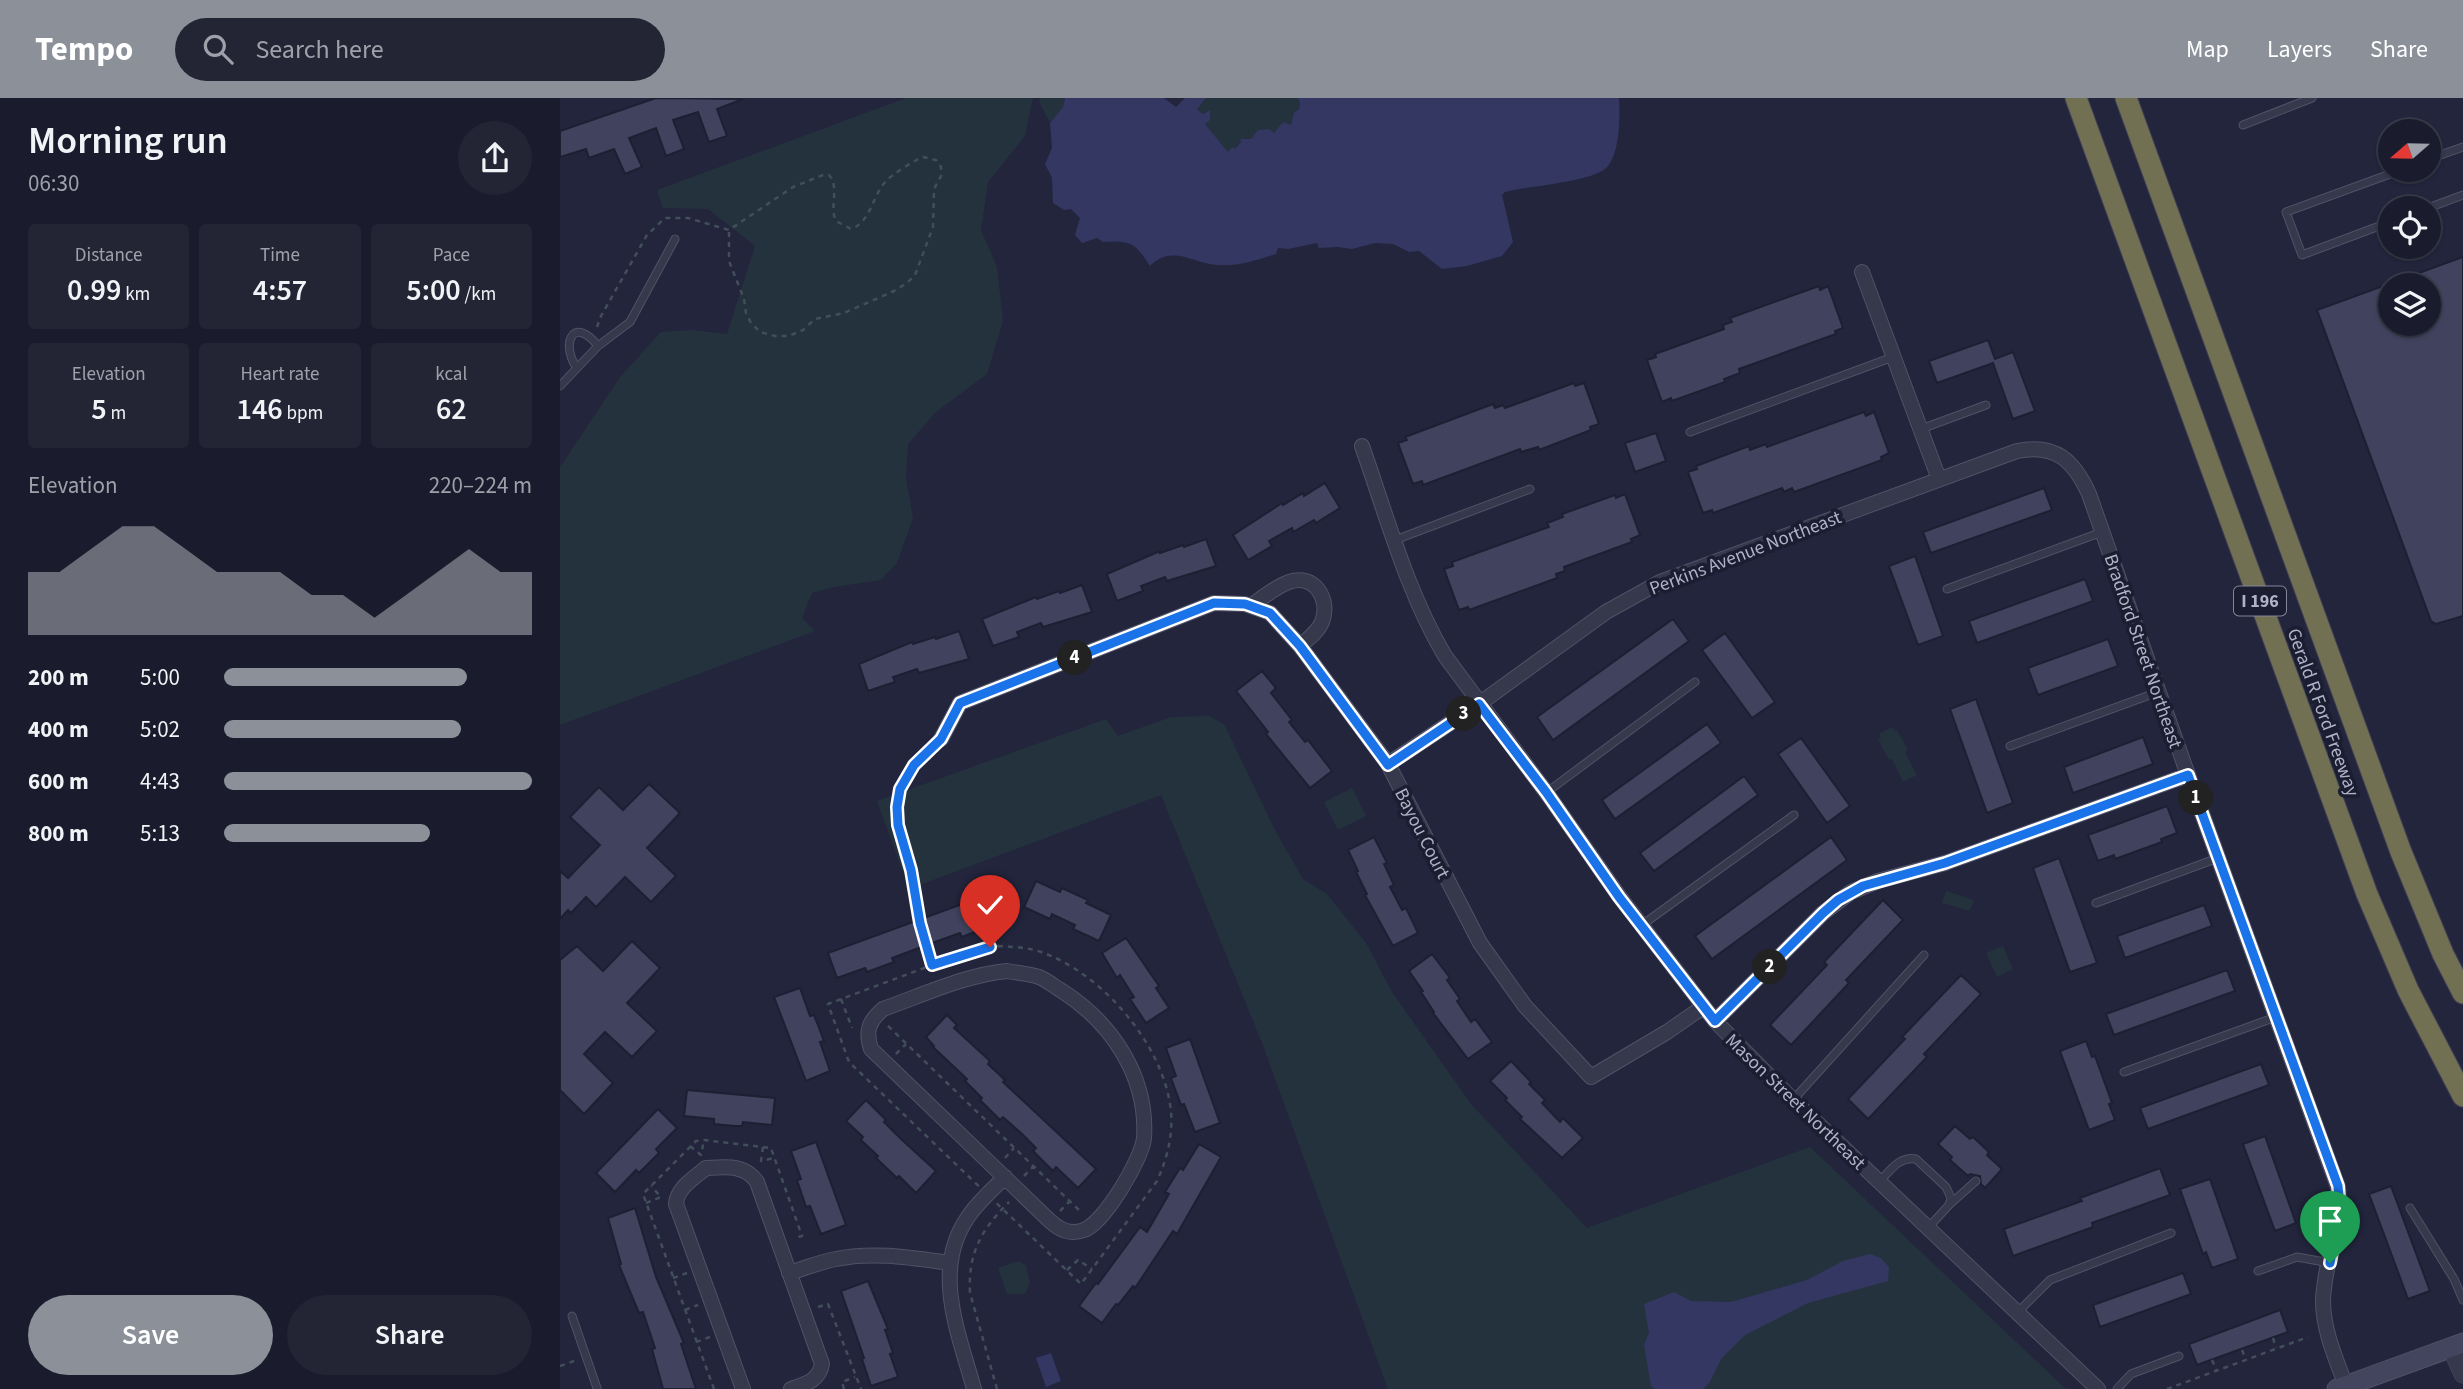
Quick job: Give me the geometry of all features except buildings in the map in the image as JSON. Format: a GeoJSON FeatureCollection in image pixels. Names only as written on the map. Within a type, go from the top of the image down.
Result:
{"type":"FeatureCollection","features":[{"type":"Feature","properties":{"kind":"highway","name":"Gerald R Ford Freeway"},"geometry":{"type":"LineString","coordinates":[[2076,98],[2367,894],[2408,990],[2463,1096]]}},
{"type":"Feature","properties":{"kind":"highway","name":"Gerald R Ford Freeway"},"geometry":{"type":"LineString","coordinates":[[2126,98],[2401,852],[2443,954],[2463,993]]}},
{"type":"Feature","properties":{"kind":"main road"},"geometry":{"type":"LineString","coordinates":[[2341,1387],[2457,1345]]}},
{"type":"Feature","properties":{"kind":"street"},"geometry":{"type":"LineString","coordinates":[[1862,272],[1939,479]]}},
{"type":"Feature","properties":{"kind":"street","name":"Mason Street Northeast"},"geometry":{"type":"LineString","coordinates":[[1362,446],[1431,633],[1479,704],[1703,1007],[1793,1100],[2098,1389]]}},
{"type":"Feature","properties":{"kind":"street","name":"Bradford Street Northeast"},"geometry":{"type":"LineString","coordinates":[[1939,479],[2032,448],[2045,449],[2060,455],[2080,475],[2338,1186],[2340,1209],[2323,1298],[2323,1314],[2341,1387]]}},
{"type":"Feature","properties":{"kind":"street","name":"Perkins Avenue Northeast"},"geometry":{"type":"LineString","coordinates":[[1388,765],[1479,704],[1606,612],[1651,587],[1939,479]]}},
{"type":"Feature","properties":{"kind":"street"},"geometry":{"type":"LineString","coordinates":[[1251,606],[1290,581],[1306,580],[1317,588],[1324,599],[1324,619],[1318,630],[1300,646]]}},
{"type":"Feature","properties":{"kind":"street","name":"Bayou Court"},"geometry":{"type":"LineString","coordinates":[[941,739],[960,703],[1214,603],[1251,606],[1270,613],[1300,646],[1388,765],[1480,943],[1525,1006],[1591,1077],[1667,1032],[1703,1007]]}},
{"type":"Feature","properties":{"kind":"street"},"geometry":{"type":"LineString","coordinates":[[1715,1021],[1823,913],[1851,892],[1863,886],[1945,863],[2188,775]]}},
{"type":"Feature","properties":{"kind":"street"},"geometry":{"type":"LineString","coordinates":[[1007,971],[1040,978],[1080,1002],[1112,1035],[1130,1066],[1144,1107],[1143,1141],[1137,1161],[1127,1179],[1094,1225],[1071,1233],[1059,1229],[1004,1177],[871,1049],[868,1027],[873,1017],[883,1009],[962,981],[1007,971]]}},
{"type":"Feature","properties":{"kind":"street"},"geometry":{"type":"LineString","coordinates":[[743,1389],[677,1210],[676,1198],[679,1192],[706,1168],[738,1168],[752,1175],[757,1182],[822,1364],[821,1373],[815,1379],[791,1389]]}},
{"type":"Feature","properties":{"kind":"street"},"geometry":{"type":"LineString","coordinates":[[974,1389],[950,1294],[950,1264],[960,1231],[972,1212],[1004,1177]]}},
{"type":"Feature","properties":{"kind":"street"},"geometry":{"type":"LineString","coordinates":[[789,1272],[860,1255],[885,1255],[950,1264]]}},
{"type":"Feature","properties":{"kind":"street"},"geometry":{"type":"LineString","coordinates":[[2457,1345],[2463,1374]]}},
{"type":"Feature","properties":{"kind":"lane"},"geometry":{"type":"LineString","coordinates":[[2243,125],[2312,98]]}},
{"type":"Feature","properties":{"kind":"lane"},"geometry":{"type":"LineString","coordinates":[[2441,155],[2463,147]]}},
{"type":"Feature","properties":{"kind":"lane"},"geometry":{"type":"LineString","coordinates":[[2378,178],[2286,212],[2302,255],[2378,226]]}},
{"type":"Feature","properties":{"kind":"lane"},"geometry":{"type":"LineString","coordinates":[[2441,203],[2463,195]]}},
{"type":"Feature","properties":{"kind":"lane"},"geometry":{"type":"LineString","coordinates":[[560,386],[595,343],[630,322],[676,239]]}},
{"type":"Feature","properties":{"kind":"lane"},"geometry":{"type":"LineString","coordinates":[[576,368],[565,353],[566,338],[570,334],[583,332],[595,343]]}},
{"type":"Feature","properties":{"kind":"lane"},"geometry":{"type":"LineString","coordinates":[[1690,432],[1894,357]]}},
{"type":"Feature","properties":{"kind":"lane"},"geometry":{"type":"LineString","coordinates":[[1920,430],[1986,405]]}},
{"type":"Feature","properties":{"kind":"lane"},"geometry":{"type":"LineString","coordinates":[[1395,540],[1530,489]]}},
{"type":"Feature","properties":{"kind":"lane"},"geometry":{"type":"LineString","coordinates":[[1947,589],[2102,532]]}},
{"type":"Feature","properties":{"kind":"lane"},"geometry":{"type":"LineString","coordinates":[[1546,792],[1695,682]]}},
{"type":"Feature","properties":{"kind":"lane"},"geometry":{"type":"LineString","coordinates":[[2010,746],[2158,692]]}},
{"type":"Feature","properties":{"kind":"lane"},"geometry":{"type":"LineString","coordinates":[[1641,926],[1794,814]]}},
{"type":"Feature","properties":{"kind":"lane"},"geometry":{"type":"LineString","coordinates":[[2096,903],[2218,858]]}},
{"type":"Feature","properties":{"kind":"lane"},"geometry":{"type":"LineString","coordinates":[[1793,1100],[1924,955]]}},
{"type":"Feature","properties":{"kind":"lane"},"geometry":{"type":"LineString","coordinates":[[2124,1072],[2276,1016]]}},
{"type":"Feature","properties":{"kind":"lane"},"geometry":{"type":"LineString","coordinates":[[1879,1182],[1900,1161],[1911,1157],[1946,1187],[1951,1198],[1949,1205]]}},
{"type":"Feature","properties":{"kind":"lane"},"geometry":{"type":"LineString","coordinates":[[1928,1229],[1949,1205],[1976,1181]]}},
{"type":"Feature","properties":{"kind":"lane"},"geometry":{"type":"LineString","coordinates":[[2410,1208],[2454,1279],[2463,1300]]}},
{"type":"Feature","properties":{"kind":"lane"},"geometry":{"type":"LineString","coordinates":[[2018,1312],[2050,1280],[2171,1233]]}},
{"type":"Feature","properties":{"kind":"lane"},"geometry":{"type":"LineString","coordinates":[[2258,1271],[2297,1257],[2330,1263]]}},
{"type":"Feature","properties":{"kind":"lane"},"geometry":{"type":"LineString","coordinates":[[572,1316],[596,1389]]}},
{"type":"Feature","properties":{"kind":"lane"},"geometry":{"type":"LineString","coordinates":[[2118,1389],[2132,1374],[2179,1356]]}},
{"type":"Feature","properties":{"kind":"path"},"geometry":{"type":"LineString","coordinates":[[595,343],[601,316],[648,235],[665,218],[688,218],[729,230],[793,187],[829,175],[833,178],[833,214],[836,221],[851,229],[864,220],[887,179],[923,157],[930,156],[941,167],[941,176],[934,189],[933,227],[915,275],[894,291],[844,313],[815,318],[803,330],[789,336],[760,332],[751,323],[729,261],[729,230]]}},
{"type":"Feature","properties":{"kind":"path"},"geometry":{"type":"LineString","coordinates":[[932,965],[898,825],[897,807],[900,789],[914,765],[941,739]]}},
{"type":"Feature","properties":{"kind":"path"},"geometry":{"type":"LineString","coordinates":[[990,947],[1018,947],[1039,951],[1066,963],[1103,989],[1124,1011],[1147,1045],[1163,1080],[1171,1111],[1171,1130],[1166,1159],[1149,1194],[1082,1284],[849,1062],[828,1004],[841,999],[932,965],[990,947]]}},
{"type":"Feature","properties":{"kind":"path"},"geometry":{"type":"LineString","coordinates":[[841,999],[853,1032]]}},
{"type":"Feature","properties":{"kind":"path"},"geometry":{"type":"LineString","coordinates":[[883,1009],[888,1027],[1094,1225]]}},
{"type":"Feature","properties":{"kind":"path"},"geometry":{"type":"LineString","coordinates":[[690,1146],[701,1155],[704,1140]]}},
{"type":"Feature","properties":{"kind":"path"},"geometry":{"type":"LineString","coordinates":[[714,1389],[643,1194],[690,1146],[704,1140],[771,1148],[802,1236]]}},
{"type":"Feature","properties":{"kind":"path"},"geometry":{"type":"LineString","coordinates":[[763,1147],[761,1161],[774,1158]]}},
{"type":"Feature","properties":{"kind":"path"},"geometry":{"type":"LineString","coordinates":[[646,1203],[661,1197],[651,1186]]}},
{"type":"Feature","properties":{"kind":"path"},"geometry":{"type":"LineString","coordinates":[[997,1389],[970,1293],[969,1278],[974,1251],[980,1237],[989,1223],[1019,1191]]}},
{"type":"Feature","properties":{"kind":"path"},"geometry":{"type":"LineString","coordinates":[[1067,1270],[1078,1260],[1092,1270]]}},
{"type":"Feature","properties":{"kind":"path"},"geometry":{"type":"LineString","coordinates":[[828,1304],[860,1389]]}},
{"type":"Feature","properties":{"kind":"path"},"geometry":{"type":"LineString","coordinates":[[2273,1338],[2277,1349]]}},
{"type":"Feature","properties":{"kind":"path"},"geometry":{"type":"LineString","coordinates":[[2167,1389],[2308,1338]]}},
{"type":"Feature","properties":{"kind":"path"},"geometry":{"type":"LineString","coordinates":[[2242,1350],[2246,1360]]}},
{"type":"Feature","properties":{"kind":"path"},"geometry":{"type":"LineString","coordinates":[[560,1366],[586,1356]]}},
{"type":"Feature","properties":{"kind":"path"},"geometry":{"type":"LineString","coordinates":[[2212,1360],[2217,1371]]}},
{"type":"Feature","properties":{"kind":"path"},"geometry":{"type":"LineString","coordinates":[[844,1389],[844,1381],[856,1377]]}},
{"type":"Feature","properties":{"kind":"shaded area"},"geometry":{"type":"Polygon","coordinates":[[[906,98],[1033,98],[1025,136],[988,182],[981,230],[997,267],[1003,321],[987,374],[936,412],[908,444],[906,478],[913,518],[897,563],[881,580],[812,593],[802,618],[815,631],[560,725],[560,467],[620,377],[661,332],[691,330],[727,334],[755,246],[708,209],[663,208],[657,190],[906,98]]]}},
{"type":"Feature","properties":{"kind":"shaded area"},"geometry":{"type":"Polygon","coordinates":[[[1040,98],[1065,98],[1063,107],[1050,123],[1039,102],[1040,98]]]}},
{"type":"Feature","properties":{"kind":"shaded area"},"geometry":{"type":"Polygon","coordinates":[[[1206,98],[1298,98],[1301,102],[1292,126],[1281,127],[1274,133],[1263,129],[1251,139],[1240,139],[1241,142],[1235,149],[1228,152],[1204,123],[1209,110],[1203,114],[1197,108],[1206,98]]]}},
{"type":"Feature","properties":{"kind":"shaded area"},"geometry":{"type":"Polygon","coordinates":[[[1209,716],[1224,724],[1275,830],[1303,879],[1327,894],[1366,943],[1392,992],[1471,1104],[1587,1228],[1810,1147],[2066,1389],[1388,1389],[1262,1043],[1161,795],[909,889],[877,801],[1106,719],[1118,736],[1171,717],[1209,716]]]}},
{"type":"Feature","properties":{"kind":"shaded area"},"geometry":{"type":"Polygon","coordinates":[[[1892,727],[1894,731],[1897,730],[1908,750],[1905,752],[1917,775],[1903,782],[1892,759],[1889,760],[1878,740],[1881,739],[1879,734],[1892,727]]]}},
{"type":"Feature","properties":{"kind":"shaded area"},"geometry":{"type":"Polygon","coordinates":[[[1352,788],[1366,816],[1338,830],[1324,802],[1352,788]]]}},
{"type":"Feature","properties":{"kind":"shaded area"},"geometry":{"type":"Polygon","coordinates":[[[1946,891],[1974,900],[1970,911],[1942,903],[1946,891]]]}},
{"type":"Feature","properties":{"kind":"shaded area"},"geometry":{"type":"Polygon","coordinates":[[[2003,946],[2013,969],[1997,977],[1986,953],[2003,946]]]}},
{"type":"Feature","properties":{"kind":"shaded area"},"geometry":{"type":"Polygon","coordinates":[[[1019,1261],[1026,1266],[1030,1282],[1025,1294],[1007,1294],[998,1268],[1019,1261]]]}},
{"type":"Feature","properties":{"kind":"water"},"geometry":{"type":"Polygon","coordinates":[[[1065,98],[1164,98],[1176,107],[1185,98],[1206,98],[1197,109],[1203,114],[1210,110],[1210,120],[1205,124],[1228,152],[1232,147],[1235,149],[1241,142],[1240,139],[1251,139],[1258,130],[1269,129],[1274,133],[1283,122],[1291,125],[1294,113],[1299,109],[1298,98],[1619,98],[1619,124],[1612,160],[1601,171],[1576,180],[1505,192],[1502,195],[1513,242],[1502,256],[1467,266],[1442,269],[1419,251],[1409,252],[1393,244],[1375,243],[1352,249],[1319,248],[1317,243],[1288,249],[1278,248],[1276,254],[1239,264],[1208,264],[1174,255],[1166,256],[1150,266],[1136,248],[1126,243],[1103,242],[1097,238],[1082,243],[1075,235],[1080,218],[1071,209],[1064,210],[1053,203],[1052,178],[1045,164],[1052,148],[1050,123],[1063,107],[1065,98]]]}},
{"type":"Feature","properties":{"kind":"water"},"geometry":{"type":"Polygon","coordinates":[[[1870,1254],[1881,1258],[1889,1267],[1888,1281],[1808,1303],[1745,1335],[1721,1359],[1710,1382],[1703,1389],[1655,1389],[1651,1386],[1644,1345],[1649,1333],[1644,1304],[1674,1292],[1691,1301],[1731,1302],[1807,1280],[1843,1261],[1870,1254]]]}},
{"type":"Feature","properties":{"kind":"water"},"geometry":{"type":"Polygon","coordinates":[[[1051,1353],[1061,1381],[1046,1387],[1036,1358],[1051,1353]]]}},
{"type":"Feature","properties":{"kind":"route"},"geometry":{"type":"LineString","coordinates":[[990,947],[932,965],[898,825],[900,789],[914,765],[941,739],[960,703],[1214,603],[1245,604],[1270,613],[1300,646],[1388,765],[1479,704],[1546,792],[1619,897],[1715,1021],[1823,913],[1851,892],[1863,886],[1945,863],[2188,775],[2338,1186],[2340,1209],[2330,1263]]}}]}
